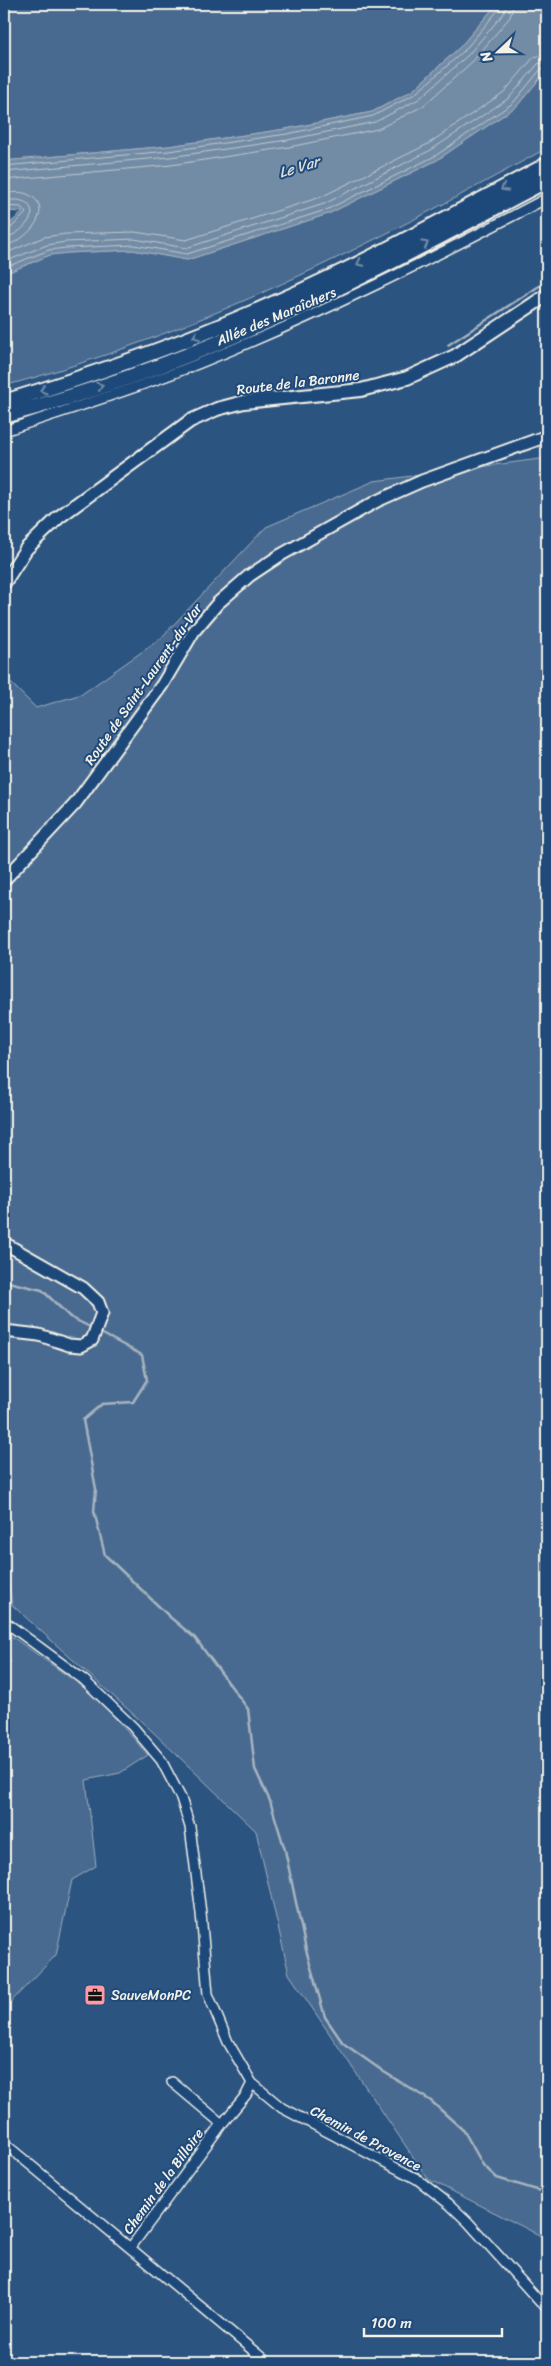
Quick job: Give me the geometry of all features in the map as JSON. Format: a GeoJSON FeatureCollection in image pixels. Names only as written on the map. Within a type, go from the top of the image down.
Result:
{"type":"FeatureCollection","features":[{"type":"Feature","properties":{"kind":"highway"},"geometry":{"type":"LineString","coordinates":[[4,402],[101,372],[236,320],[346,270],[547,165]]}},
{"type":"Feature","properties":{"kind":"highway"},"geometry":{"type":"LineString","coordinates":[[4,416],[106,385],[242,333],[350,282],[547,180]]}},
{"type":"Feature","properties":{"kind":"main road","name":"Route de la Baronne"},"geometry":{"type":"LineString","coordinates":[[4,583],[26,549],[59,516],[190,421],[217,409],[244,402],[354,391],[406,378],[455,356],[547,295]]}},
{"type":"Feature","properties":{"kind":"street","name":"Allée des Maraîchers"},"geometry":{"type":"LineString","coordinates":[[4,432],[181,370],[264,337],[339,304],[547,198]]}},
{"type":"Feature","properties":{"kind":"street","name":"Route de Saint-Laurent-du-Var"},"geometry":{"type":"LineString","coordinates":[[4,880],[75,804],[162,686],[194,631],[218,603],[249,576],[279,556],[376,501],[414,484],[547,436]]}},
{"type":"Feature","properties":{"kind":"street"},"geometry":{"type":"LineString","coordinates":[[4,1243],[83,1288],[98,1302],[102,1313],[92,1340],[86,1345],[75,1346],[39,1335],[4,1332]]}},
{"type":"Feature","properties":{"kind":"street"},"geometry":{"type":"LineString","coordinates":[[4,1621],[84,1680],[133,1727],[165,1768],[181,1798],[190,1827],[201,1912],[208,1994],[228,2042],[252,2084]]}},
{"type":"Feature","properties":{"kind":"street"},"geometry":{"type":"LineString","coordinates":[[172,2082],[222,2124]]}},
{"type":"Feature","properties":{"kind":"street","name":"Chemin de la Billoire"},"geometry":{"type":"LineString","coordinates":[[252,2084],[246,2095],[222,2124],[131,2248],[268,2362]]}},
{"type":"Feature","properties":{"kind":"street","name":"Chemin de Provence"},"geometry":{"type":"LineString","coordinates":[[252,2084],[282,2108],[417,2179],[462,2216],[540,2302],[547,2307]]}},
{"type":"Feature","properties":{"kind":"street"},"geometry":{"type":"LineString","coordinates":[[4,2143],[131,2248]]}},
{"type":"Feature","properties":{"kind":"shaded area"},"geometry":{"type":"Polygon","coordinates":[[[4,4],[497,4],[460,47],[412,91],[372,112],[286,129],[169,146],[4,161],[4,4]]]}},
{"type":"Feature","properties":{"kind":"shaded area"},"geometry":{"type":"Polygon","coordinates":[[[547,70],[547,148],[350,252],[283,284],[145,341],[75,365],[4,386],[4,274],[50,255],[67,253],[133,250],[187,260],[328,214],[437,160],[517,106],[547,70]]]}},
{"type":"Feature","properties":{"kind":"shaded area"},"geometry":{"type":"Polygon","coordinates":[[[547,458],[547,2239],[428,2179],[289,1974],[256,1831],[153,1732],[12,1605],[4,1550],[4,676],[36,708],[82,694],[160,639],[266,527],[374,481],[547,458]]]}},
{"type":"Feature","properties":{"kind":"shaded area"},"geometry":{"type":"Polygon","coordinates":[[[4,1631],[96,1696],[148,1755],[120,1773],[86,1780],[96,1866],[72,1880],[56,1955],[4,2009],[4,1662],[11,1662],[4,1656],[4,1631]]]}},
{"type":"Feature","properties":{"kind":"water","name":"Le Var"},"geometry":{"type":"Polygon","coordinates":[[[497,4],[547,4],[547,70],[517,106],[437,160],[328,214],[187,260],[133,250],[67,253],[50,255],[4,274],[4,228],[23,212],[4,211],[4,161],[169,146],[286,129],[372,112],[412,91],[460,47],[497,4]]]}},
{"type":"Feature","properties":{"kind":"waterway"},"geometry":{"type":"LineString","coordinates":[[448,345],[547,281]]}},
{"type":"Feature","properties":{"kind":"waterway"},"geometry":{"type":"LineString","coordinates":[[4,1281],[42,1290],[70,1317],[92,1328]]}},
{"type":"Feature","properties":{"kind":"waterway"},"geometry":{"type":"LineString","coordinates":[[99,1332],[142,1355],[147,1380],[133,1402],[102,1404],[83,1420],[96,1489],[94,1511],[105,1555],[171,1618],[195,1638],[248,1709],[255,1769],[270,1801],[285,1850],[306,1950],[325,2017],[343,2043],[384,2072],[431,2101],[464,2131],[483,2165],[497,2178],[547,2193]]}},
{"type":"Feature","properties":{"kind":"place","name":"SauveMonPC"},"geometry":{"type":"Point","coordinates":[95,1995]}}]}
